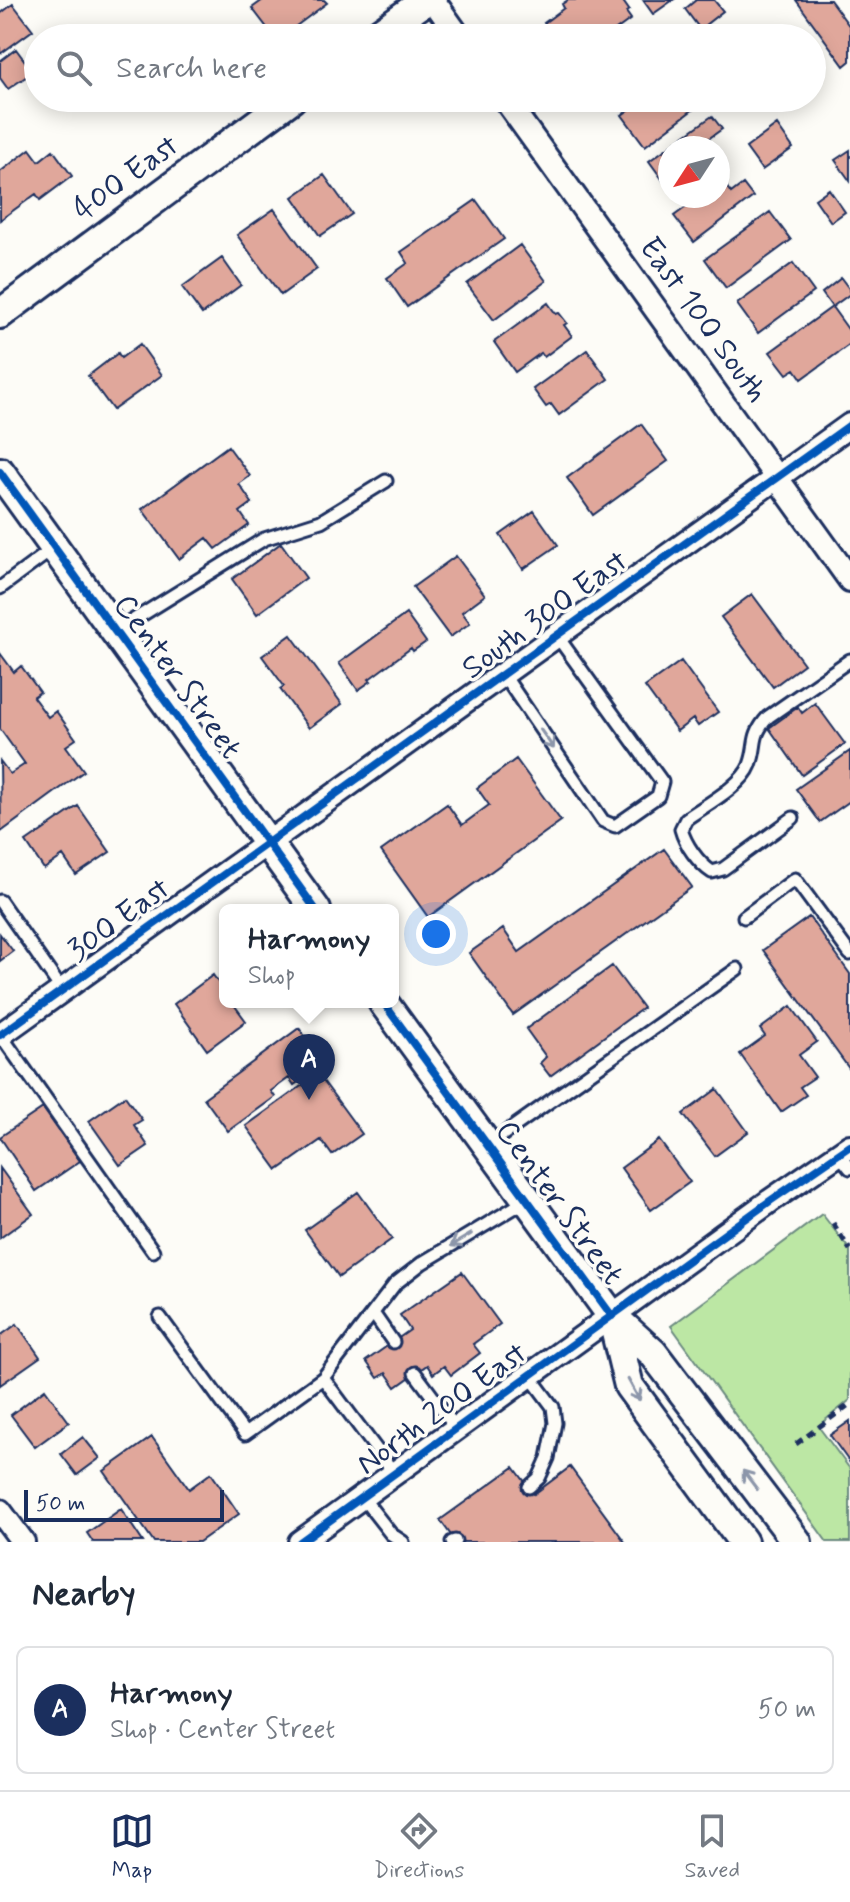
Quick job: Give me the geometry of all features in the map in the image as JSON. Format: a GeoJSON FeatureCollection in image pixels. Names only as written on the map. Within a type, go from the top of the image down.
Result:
{"type":"FeatureCollection","features":[{"type":"Feature","properties":{"kind":"street"},"geometry":{"type":"LineString","coordinates":[[393,24],[426,0]]}},
{"type":"Feature","properties":{"kind":"street"},"geometry":{"type":"LineString","coordinates":[[433,0],[450,24]]}},
{"type":"Feature","properties":{"kind":"street","name":"400 East"},"geometry":{"type":"LineString","coordinates":[[0,314],[273,112]]}},
{"type":"Feature","properties":{"kind":"street","name":"East 100 South"},"geometry":{"type":"LineString","coordinates":[[514,112],[850,580]]}},
{"type":"Feature","properties":{"kind":"street","name":"South 300 East"},"geometry":{"type":"LineString","coordinates":[[267,844],[850,425]]}},
{"type":"Feature","properties":{"kind":"street","name":"Center Street"},"geometry":{"type":"LineString","coordinates":[[0,472],[312,904]]}},
{"type":"Feature","properties":{"kind":"street","name":"300 East"},"geometry":{"type":"LineString","coordinates":[[0,1034],[267,844]]}},
{"type":"Feature","properties":{"kind":"street","name":"Center Street"},"geometry":{"type":"LineString","coordinates":[[387,1008],[612,1316],[653,1353],[797,1542]]}},
{"type":"Feature","properties":{"kind":"street","name":"North 200 East"},"geometry":{"type":"LineString","coordinates":[[308,1540],[394,1473],[770,1201],[846,1156]]}},
{"type":"Feature","properties":{"kind":"street","name":"Center Street"},"geometry":{"type":"LineString","coordinates":[[612,1316],[629,1386],[743,1542]]}},
{"type":"Feature","properties":{"kind":"street"},"geometry":{"type":"LineString","coordinates":[[0,1511],[23,1542]]}},
{"type":"Feature","properties":{"kind":"lane"},"geometry":{"type":"LineString","coordinates":[[115,632],[264,539],[321,521],[386,481]]}},
{"type":"Feature","properties":{"kind":"lane"},"geometry":{"type":"LineString","coordinates":[[0,588],[54,547]]}},
{"type":"Feature","properties":{"kind":"lane"},"geometry":{"type":"LineString","coordinates":[[503,674],[603,821],[615,826],[658,796],[662,782],[557,636]]}},
{"type":"Feature","properties":{"kind":"lane"},"geometry":{"type":"LineString","coordinates":[[793,818],[723,869],[712,872],[684,841],[681,829],[686,819],[741,780],[750,765],[758,729],[768,717],[850,660]]}},
{"type":"Feature","properties":{"kind":"lane"},"geometry":{"type":"LineString","coordinates":[[744,917],[795,879],[850,954]]}},
{"type":"Feature","properties":{"kind":"lane"},"geometry":{"type":"LineString","coordinates":[[0,901],[62,990]]}},
{"type":"Feature","properties":{"kind":"lane"},"geometry":{"type":"LineString","coordinates":[[488,1145],[737,969]]}},
{"type":"Feature","properties":{"kind":"lane"},"geometry":{"type":"LineString","coordinates":[[0,1034],[153,1251]]}},
{"type":"Feature","properties":{"kind":"lane"},"geometry":{"type":"LineString","coordinates":[[160,1317],[245,1434],[323,1378],[395,1284],[422,1263],[527,1200]]}},
{"type":"Feature","properties":{"kind":"lane"},"geometry":{"type":"LineString","coordinates":[[373,1313],[393,1342]]}},
{"type":"Feature","properties":{"kind":"lane"},"geometry":{"type":"LineString","coordinates":[[415,1373],[456,1428]]}},
{"type":"Feature","properties":{"kind":"lane"},"geometry":{"type":"LineString","coordinates":[[529,1375],[553,1407],[555,1423],[548,1458],[539,1478],[529,1487]]}},
{"type":"Feature","properties":{"kind":"lane"},"geometry":{"type":"LineString","coordinates":[[323,1378],[394,1473]]}},
{"type":"Feature","properties":{"kind":"lane"},"geometry":{"type":"LineString","coordinates":[[362,1497],[391,1534],[403,1542]]}},
{"type":"Feature","properties":{"kind":"path"},"geometry":{"type":"LineString","coordinates":[[833,1223],[850,1250]]}},
{"type":"Feature","properties":{"kind":"path"},"geometry":{"type":"LineString","coordinates":[[796,1444],[850,1404]]}},
{"type":"Feature","properties":{"kind":"green space"},"geometry":{"type":"Polygon","coordinates":[[[822,1214],[850,1250],[850,1400],[818,1426],[850,1469],[850,1542],[827,1542],[671,1326],[822,1214]]]}},
{"type":"Feature","properties":{"kind":"building"},"geometry":{"type":"Polygon","coordinates":[[[263,0],[324,0],[327,3],[299,24],[264,24],[252,8],[263,0]]]}},
{"type":"Feature","properties":{"kind":"building"},"geometry":{"type":"Polygon","coordinates":[[[568,0],[622,0],[631,19],[624,24],[545,24],[564,8],[562,4],[568,0]]]}},
{"type":"Feature","properties":{"kind":"building"},"geometry":{"type":"Polygon","coordinates":[[[643,0],[673,0],[653,14],[643,0]]]}},
{"type":"Feature","properties":{"kind":"building"},"geometry":{"type":"Polygon","coordinates":[[[696,0],[714,0],[723,11],[706,24],[696,24],[685,9],[696,0]]]}},
{"type":"Feature","properties":{"kind":"building"},"geometry":{"type":"Polygon","coordinates":[[[796,0],[830,0],[850,27],[850,61],[844,66],[826,41],[826,24],[813,24],[796,0]]]}},
{"type":"Feature","properties":{"kind":"building"},"geometry":{"type":"Polygon","coordinates":[[[13,4],[28,24],[24,24],[24,37],[0,54],[0,14],[13,4]]]}},
{"type":"Feature","properties":{"kind":"building"},"geometry":{"type":"Polygon","coordinates":[[[16,49],[24,60],[24,78],[8,89],[0,78],[0,61],[16,49]]]}},
{"type":"Feature","properties":{"kind":"building"},"geometry":{"type":"Polygon","coordinates":[[[626,112],[690,112],[658,136],[645,146],[622,115],[626,112]]]}},
{"type":"Feature","properties":{"kind":"building"},"geometry":{"type":"Polygon","coordinates":[[[712,116],[722,129],[712,136],[684,136],[712,116]]]}},
{"type":"Feature","properties":{"kind":"building"},"geometry":{"type":"Polygon","coordinates":[[[777,125],[793,148],[762,170],[746,148],[777,125]]]}},
{"type":"Feature","properties":{"kind":"building"},"geometry":{"type":"Polygon","coordinates":[[[30,149],[39,161],[53,150],[72,176],[40,200],[36,194],[0,220],[0,172],[30,149]]]}},
{"type":"Feature","properties":{"kind":"building"},"geometry":{"type":"Polygon","coordinates":[[[850,150],[850,181],[835,160],[850,150]]]}},
{"type":"Feature","properties":{"kind":"building"},"geometry":{"type":"Polygon","coordinates":[[[658,155],[658,173],[649,161],[658,155]]]}},
{"type":"Feature","properties":{"kind":"building"},"geometry":{"type":"Polygon","coordinates":[[[324,175],[352,214],[320,236],[293,197],[324,175]]]}},
{"type":"Feature","properties":{"kind":"building"},"geometry":{"type":"Polygon","coordinates":[[[743,184],[753,197],[694,242],[674,216],[685,208],[730,208],[730,192],[743,184]]]}},
{"type":"Feature","properties":{"kind":"building"},"geometry":{"type":"Polygon","coordinates":[[[829,189],[845,212],[831,222],[815,199],[829,189]]]}},
{"type":"Feature","properties":{"kind":"building"},"geometry":{"type":"Polygon","coordinates":[[[476,200],[504,239],[407,307],[387,278],[408,263],[401,252],[476,200]]]}},
{"type":"Feature","properties":{"kind":"building"},"geometry":{"type":"Polygon","coordinates":[[[274,209],[317,269],[281,295],[237,235],[274,209]]]}},
{"type":"Feature","properties":{"kind":"building"},"geometry":{"type":"Polygon","coordinates":[[[770,212],[791,240],[726,288],[705,259],[770,212]]]}},
{"type":"Feature","properties":{"kind":"building"},"geometry":{"type":"Polygon","coordinates":[[[520,245],[546,281],[494,320],[467,284],[520,245]]]}},
{"type":"Feature","properties":{"kind":"building"},"geometry":{"type":"Polygon","coordinates":[[[222,258],[241,285],[202,314],[182,287],[222,258]]]}},
{"type":"Feature","properties":{"kind":"building"},"geometry":{"type":"Polygon","coordinates":[[[793,263],[814,292],[758,333],[737,304],[793,263]]]}},
{"type":"Feature","properties":{"kind":"building"},"geometry":{"type":"Polygon","coordinates":[[[841,278],[850,294],[832,307],[822,293],[841,278]]]}},
{"type":"Feature","properties":{"kind":"building"},"geometry":{"type":"Polygon","coordinates":[[[548,303],[567,323],[564,325],[572,336],[544,357],[541,353],[515,372],[494,342],[548,303]]]}},
{"type":"Feature","properties":{"kind":"building"},"geometry":{"type":"Polygon","coordinates":[[[832,307],[850,332],[850,344],[802,379],[795,369],[787,374],[770,352],[832,307]]]}},
{"type":"Feature","properties":{"kind":"building"},"geometry":{"type":"Polygon","coordinates":[[[140,344],[162,375],[113,410],[88,376],[118,353],[121,358],[140,344]]]}},
{"type":"Feature","properties":{"kind":"building"},"geometry":{"type":"Polygon","coordinates":[[[587,350],[608,379],[559,415],[551,404],[546,407],[533,389],[587,350]]]}},
{"type":"Feature","properties":{"kind":"building"},"geometry":{"type":"Polygon","coordinates":[[[641,424],[668,461],[593,515],[567,478],[641,424]]]}},
{"type":"Feature","properties":{"kind":"building"},"geometry":{"type":"Polygon","coordinates":[[[228,446],[250,476],[239,484],[252,503],[240,512],[249,525],[216,549],[207,538],[179,559],[142,509],[228,446]]]}},
{"type":"Feature","properties":{"kind":"building"},"geometry":{"type":"Polygon","coordinates":[[[534,511],[558,545],[523,569],[500,535],[534,511]]]}},
{"type":"Feature","properties":{"kind":"building"},"geometry":{"type":"Polygon","coordinates":[[[281,543],[306,578],[257,614],[232,579],[281,543]]]}},
{"type":"Feature","properties":{"kind":"building"},"geometry":{"type":"Polygon","coordinates":[[[456,556],[485,595],[462,612],[470,623],[450,637],[413,587],[456,556]]]}},
{"type":"Feature","properties":{"kind":"building"},"geometry":{"type":"Polygon","coordinates":[[[752,594],[804,664],[773,687],[721,617],[752,594]]]}},
{"type":"Feature","properties":{"kind":"building"},"geometry":{"type":"Polygon","coordinates":[[[406,614],[426,642],[413,651],[411,648],[358,690],[339,663],[406,614]]]}},
{"type":"Feature","properties":{"kind":"building"},"geometry":{"type":"Polygon","coordinates":[[[291,635],[342,704],[309,728],[280,689],[284,686],[262,656],[291,635]]]}},
{"type":"Feature","properties":{"kind":"building"},"geometry":{"type":"Polygon","coordinates":[[[0,653],[14,672],[21,666],[40,692],[33,697],[48,717],[56,711],[76,739],[66,746],[84,771],[1,832],[0,761],[10,774],[25,764],[0,729],[0,653]]]}},
{"type":"Feature","properties":{"kind":"building"},"geometry":{"type":"Polygon","coordinates":[[[681,661],[718,712],[698,726],[693,719],[677,731],[645,687],[681,661]]]}},
{"type":"Feature","properties":{"kind":"building"},"geometry":{"type":"Polygon","coordinates":[[[815,703],[845,744],[802,775],[769,728],[798,707],[802,713],[815,703]]]}},
{"type":"Feature","properties":{"kind":"building"},"geometry":{"type":"Polygon","coordinates":[[[850,751],[850,801],[820,822],[796,789],[850,751]]]}},
{"type":"Feature","properties":{"kind":"building"},"geometry":{"type":"Polygon","coordinates":[[[516,759],[561,821],[428,917],[381,851],[447,804],[462,825],[489,805],[477,788],[516,759]]]}},
{"type":"Feature","properties":{"kind":"building"},"geometry":{"type":"Polygon","coordinates":[[[78,806],[110,852],[76,875],[63,856],[44,869],[26,842],[78,806]]]}},
{"type":"Feature","properties":{"kind":"building"},"geometry":{"type":"Polygon","coordinates":[[[664,849],[692,887],[513,1015],[469,953],[503,929],[519,952],[664,849]]]}},
{"type":"Feature","properties":{"kind":"building"},"geometry":{"type":"Polygon","coordinates":[[[809,917],[850,974],[850,1070],[763,950],[809,917]]]}},
{"type":"Feature","properties":{"kind":"building"},"geometry":{"type":"Polygon","coordinates":[[[0,934],[13,951],[0,961],[0,934]]]}},
{"type":"Feature","properties":{"kind":"building"},"geometry":{"type":"Polygon","coordinates":[[[612,966],[643,1008],[550,1076],[540,1063],[546,1057],[526,1029],[612,966]]]}},
{"type":"Feature","properties":{"kind":"building"},"geometry":{"type":"Polygon","coordinates":[[[213,975],[219,984],[219,1008],[236,1008],[246,1021],[207,1050],[174,1004],[213,975]]]}},
{"type":"Feature","properties":{"kind":"building"},"geometry":{"type":"Polygon","coordinates":[[[791,1006],[817,1042],[799,1055],[815,1077],[800,1087],[806,1095],[781,1112],[740,1054],[765,1036],[760,1029],[791,1006]]]}},
{"type":"Feature","properties":{"kind":"building"},"geometry":{"type":"Polygon","coordinates":[[[299,1028],[325,1063],[294,1085],[289,1078],[271,1091],[275,1097],[228,1131],[204,1098],[299,1028]]]}},
{"type":"Feature","properties":{"kind":"building"},"geometry":{"type":"Polygon","coordinates":[[[318,1074],[362,1134],[332,1155],[321,1140],[278,1170],[246,1126],[318,1074]]]}},
{"type":"Feature","properties":{"kind":"building"},"geometry":{"type":"Polygon","coordinates":[[[717,1089],[748,1132],[715,1156],[683,1114],[717,1089]]]}},
{"type":"Feature","properties":{"kind":"building"},"geometry":{"type":"Polygon","coordinates":[[[125,1096],[142,1120],[134,1125],[148,1146],[120,1165],[89,1121],[125,1096]]]}},
{"type":"Feature","properties":{"kind":"building"},"geometry":{"type":"Polygon","coordinates":[[[43,1108],[80,1161],[36,1191],[0,1137],[43,1108]]]}},
{"type":"Feature","properties":{"kind":"building"},"geometry":{"type":"Polygon","coordinates":[[[659,1140],[690,1182],[651,1210],[621,1168],[659,1140]]]}},
{"type":"Feature","properties":{"kind":"building"},"geometry":{"type":"Polygon","coordinates":[[[0,1168],[33,1214],[0,1238],[0,1168]]]}},
{"type":"Feature","properties":{"kind":"building"},"geometry":{"type":"Polygon","coordinates":[[[358,1192],[392,1239],[339,1277],[305,1230],[358,1192]]]}},
{"type":"Feature","properties":{"kind":"building"},"geometry":{"type":"Polygon","coordinates":[[[462,1272],[500,1324],[473,1344],[480,1353],[451,1375],[444,1366],[433,1374],[427,1365],[396,1387],[386,1373],[378,1378],[366,1361],[410,1330],[400,1315],[462,1272]]]}},
{"type":"Feature","properties":{"kind":"building"},"geometry":{"type":"Polygon","coordinates":[[[17,1324],[40,1357],[0,1385],[0,1336],[17,1324]]]}},
{"type":"Feature","properties":{"kind":"building"},"geometry":{"type":"Polygon","coordinates":[[[45,1389],[69,1422],[35,1447],[11,1415],[45,1389]]]}},
{"type":"Feature","properties":{"kind":"building"},"geometry":{"type":"Polygon","coordinates":[[[850,1421],[850,1463],[830,1435],[850,1421]]]}},
{"type":"Feature","properties":{"kind":"building"},"geometry":{"type":"Polygon","coordinates":[[[83,1437],[100,1458],[77,1475],[61,1454],[83,1437]]]}},
{"type":"Feature","properties":{"kind":"building"},"geometry":{"type":"Polygon","coordinates":[[[152,1437],[189,1489],[211,1473],[239,1514],[199,1542],[154,1542],[104,1471],[152,1437]]]}},
{"type":"Feature","properties":{"kind":"building"},"geometry":{"type":"Polygon","coordinates":[[[514,1467],[534,1494],[570,1467],[625,1542],[456,1542],[440,1520],[514,1467]]]}},
{"type":"Feature","properties":{"kind":"building"},"geometry":{"type":"Polygon","coordinates":[[[121,1509],[143,1542],[93,1542],[87,1533],[121,1509]]]}},
{"type":"Feature","properties":{"kind":"cycle path"},"geometry":{"type":"LineString","coordinates":[[0,1035],[850,425]]}},
{"type":"Feature","properties":{"kind":"cycle path"},"geometry":{"type":"LineString","coordinates":[[0,472],[312,904]]}},
{"type":"Feature","properties":{"kind":"cycle path"},"geometry":{"type":"LineString","coordinates":[[387,1008],[612,1316]]}},
{"type":"Feature","properties":{"kind":"cycle path"},"geometry":{"type":"LineString","coordinates":[[300,1542],[850,1146]]}},
{"type":"Feature","properties":{"kind":"place","name":"Harmony"},"geometry":{"type":"Point","coordinates":[309,1100]}}]}
